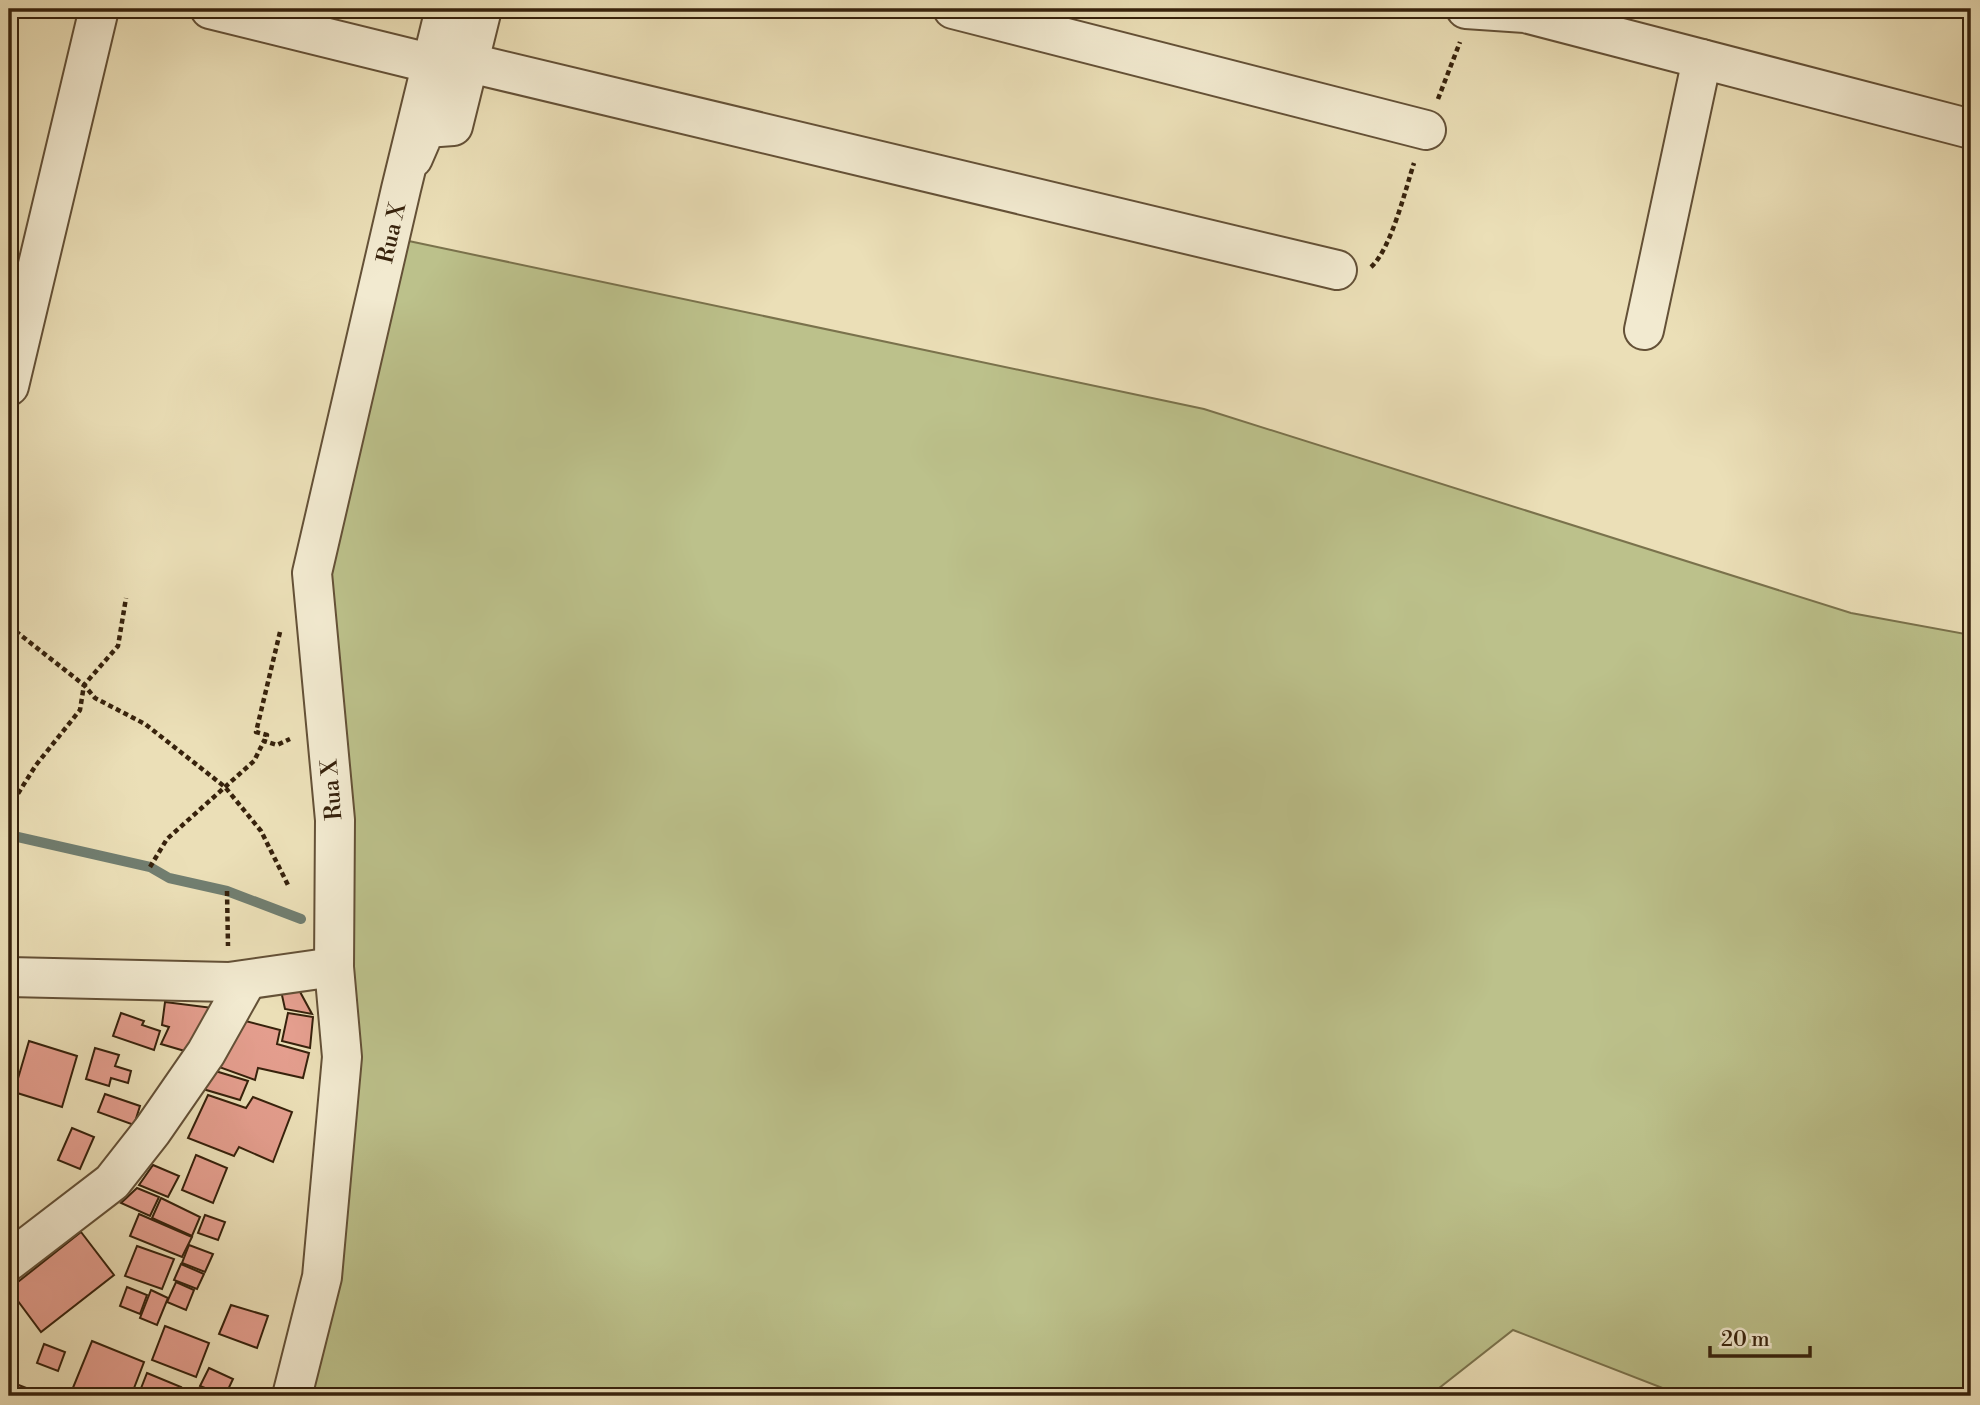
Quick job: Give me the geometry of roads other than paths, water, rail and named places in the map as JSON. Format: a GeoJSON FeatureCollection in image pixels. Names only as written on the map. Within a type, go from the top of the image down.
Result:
{"type":"FeatureCollection","features":[{"type":"Feature","properties":{"kind":"street"},"geometry":{"type":"LineString","coordinates":[[9,386],[99,9]]}},
{"type":"Feature","properties":{"kind":"street"},"geometry":{"type":"LineString","coordinates":[[210,9],[1337,270]]}},
{"type":"Feature","properties":{"kind":"street","name":"Rua X"},"geometry":{"type":"LineString","coordinates":[[445,9],[451,64]]}},
{"type":"Feature","properties":{"kind":"street","name":"Rua X"},"geometry":{"type":"LineString","coordinates":[[292,1396],[322,1277],[342,1057],[334,967],[335,820],[312,573],[401,189],[451,64],[482,9]]}},
{"type":"Feature","properties":{"kind":"street"},"geometry":{"type":"LineString","coordinates":[[953,9],[1426,130]]}},
{"type":"Feature","properties":{"kind":"street"},"geometry":{"type":"LineString","coordinates":[[1466,9],[1526,11],[1971,129]]}},
{"type":"Feature","properties":{"kind":"street"},"geometry":{"type":"LineString","coordinates":[[1644,331],[1702,59]]}},
{"type":"Feature","properties":{"kind":"street"},"geometry":{"type":"LineString","coordinates":[[9,977],[238,981],[334,967]]}},
{"type":"Feature","properties":{"kind":"street"},"geometry":{"type":"LineString","coordinates":[[12,1255],[112,1182],[152,1131],[206,1053],[238,981]]}},
{"type":"Feature","properties":{"kind":"waterway"},"geometry":{"type":"LineString","coordinates":[[9,835],[150,867],[169,878],[227,891],[301,919]]}}]}
